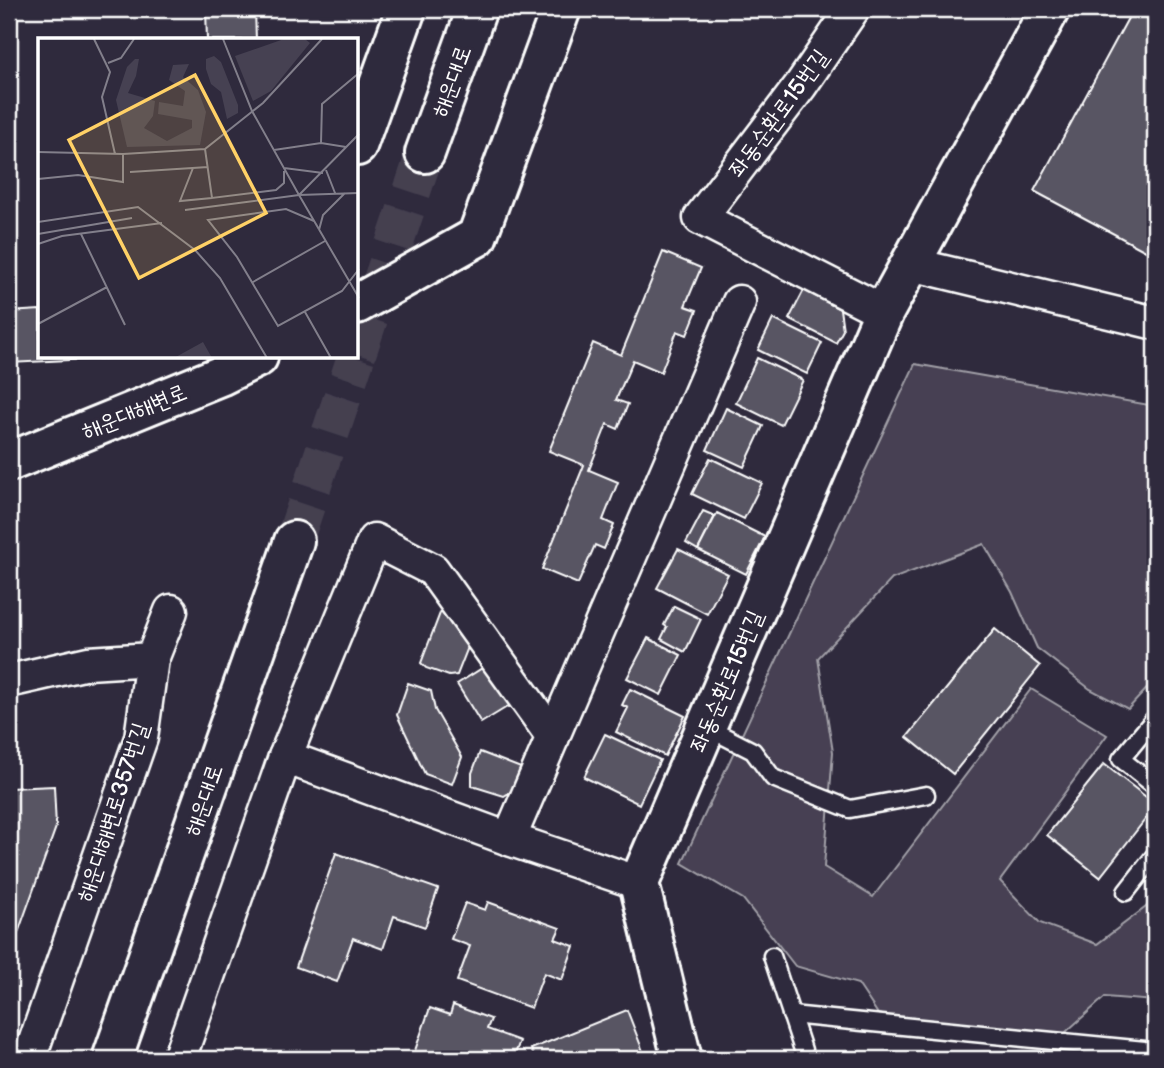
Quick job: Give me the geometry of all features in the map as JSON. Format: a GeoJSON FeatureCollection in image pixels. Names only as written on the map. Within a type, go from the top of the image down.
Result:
{"type":"FeatureCollection","features":[{"type":"Feature","properties":{"kind":"street"},"geometry":{"type":"LineString","coordinates":[[359,140],[406,9]]}},
{"type":"Feature","properties":{"kind":"street","name":"해운대로"},"geometry":{"type":"LineString","coordinates":[[425,153],[477,9]]}},
{"type":"Feature","properties":{"kind":"street"},"geometry":{"type":"LineString","coordinates":[[359,303],[477,237],[561,9]]}},
{"type":"Feature","properties":{"kind":"street","name":"좌동순환로15번길"},"geometry":{"type":"LineString","coordinates":[[853,9],[801,85],[700,218],[884,312]]}},
{"type":"Feature","properties":{"kind":"street","name":"좌동순환로15번길"},"geometry":{"type":"LineString","coordinates":[[639,883],[884,312],[1050,9]]}},
{"type":"Feature","properties":{"kind":"street"},"geometry":{"type":"LineString","coordinates":[[911,264],[1155,323]]}},
{"type":"Feature","properties":{"kind":"street"},"geometry":{"type":"LineString","coordinates":[[509,839],[739,302]]}},
{"type":"Feature","properties":{"kind":"street","name":"해운대해변로"},"geometry":{"type":"LineString","coordinates":[[9,462],[217,366],[249,359]]}},
{"type":"Feature","properties":{"kind":"street"},"geometry":{"type":"LineString","coordinates":[[179,1059],[285,757],[374,540],[433,570],[553,737]]}},
{"type":"Feature","properties":{"kind":"street","name":"해운대로"},"geometry":{"type":"LineString","coordinates":[[112,1059],[294,541]]}},
{"type":"Feature","properties":{"kind":"street","name":"해운대해변로357번길"},"geometry":{"type":"LineString","coordinates":[[29,1059],[141,738],[152,659],[171,611]]}},
{"type":"Feature","properties":{"kind":"street"},"geometry":{"type":"LineString","coordinates":[[9,681],[88,663],[152,659]]}},
{"type":"Feature","properties":{"kind":"street"},"geometry":{"type":"LineString","coordinates":[[285,757],[509,839],[639,883],[682,1059]]}},
{"type":"Feature","properties":{"kind":"lane"},"geometry":{"type":"LineString","coordinates":[[1155,718],[1121,759],[1155,786]]}},
{"type":"Feature","properties":{"kind":"lane"},"geometry":{"type":"LineString","coordinates":[[706,727],[753,751],[773,778],[850,809],[926,795]]}},
{"type":"Feature","properties":{"kind":"lane"},"geometry":{"type":"LineString","coordinates":[[1126,892],[1155,855]]}},
{"type":"Feature","properties":{"kind":"lane"},"geometry":{"type":"LineString","coordinates":[[772,956],[803,1050],[803,1059]]}},
{"type":"Feature","properties":{"kind":"lane"},"geometry":{"type":"LineString","coordinates":[[791,1015],[1155,1051]]}},
{"type":"Feature","properties":{"kind":"shaded area"},"geometry":{"type":"Polygon","coordinates":[[[915,364],[1155,406],[1155,680],[1128,709],[1090,689],[1037,648],[1012,592],[984,544],[892,579],[818,658],[833,752],[824,867],[873,897],[1031,689],[1107,735],[1000,881],[1040,923],[1097,944],[1146,907],[1155,897],[1155,1001],[1105,997],[1057,1040],[880,1017],[858,984],[795,966],[743,899],[682,863],[915,364]]]}},
{"type":"Feature","properties":{"kind":"building"},"geometry":{"type":"Polygon","coordinates":[[[206,9],[255,9],[256,38],[207,38],[206,9]]]}},
{"type":"Feature","properties":{"kind":"building"},"geometry":{"type":"Polygon","coordinates":[[[1133,9],[1155,9],[1155,256],[1034,191],[1133,9]]]}},
{"type":"Feature","properties":{"kind":"building"},"geometry":{"type":"Polygon","coordinates":[[[663,252],[701,268],[685,306],[697,310],[687,335],[677,331],[661,372],[633,360],[616,400],[628,404],[618,429],[607,424],[589,470],[618,482],[603,520],[614,525],[604,549],[595,545],[578,584],[542,569],[584,465],[549,451],[593,343],[621,355],[663,252]]]}},
{"type":"Feature","properties":{"kind":"building"},"geometry":{"type":"Polygon","coordinates":[[[804,290],[840,309],[843,330],[836,343],[789,319],[804,290]]]}},
{"type":"Feature","properties":{"kind":"building"},"geometry":{"type":"Polygon","coordinates":[[[38,310],[38,359],[90,359],[9,363],[9,312],[38,310]]]}},
{"type":"Feature","properties":{"kind":"building"},"geometry":{"type":"Polygon","coordinates":[[[773,319],[822,343],[807,374],[758,350],[773,319]]]}},
{"type":"Feature","properties":{"kind":"building"},"geometry":{"type":"Polygon","coordinates":[[[757,358],[803,380],[781,425],[736,403],[757,358]]]}},
{"type":"Feature","properties":{"kind":"building"},"geometry":{"type":"Polygon","coordinates":[[[726,408],[763,426],[744,467],[707,450],[726,408]]]}},
{"type":"Feature","properties":{"kind":"building"},"geometry":{"type":"Polygon","coordinates":[[[710,458],[762,483],[744,519],[692,494],[710,458]]]}},
{"type":"Feature","properties":{"kind":"building"},"geometry":{"type":"Polygon","coordinates":[[[703,511],[715,516],[698,550],[686,543],[703,511]]]}},
{"type":"Feature","properties":{"kind":"building"},"geometry":{"type":"Polygon","coordinates":[[[717,513],[765,537],[746,574],[698,550],[717,513]]]}},
{"type":"Feature","properties":{"kind":"building"},"geometry":{"type":"Polygon","coordinates":[[[678,549],[728,574],[707,614],[657,588],[678,549]]]}},
{"type":"Feature","properties":{"kind":"building"},"geometry":{"type":"Polygon","coordinates":[[[674,606],[701,619],[685,652],[661,639],[667,627],[664,625],[674,606]]]}},
{"type":"Feature","properties":{"kind":"building"},"geometry":{"type":"Polygon","coordinates":[[[442,608],[470,642],[457,675],[449,676],[426,668],[421,663],[442,608]]]}},
{"type":"Feature","properties":{"kind":"building"},"geometry":{"type":"Polygon","coordinates":[[[995,629],[1040,666],[953,774],[907,737],[995,629]]]}},
{"type":"Feature","properties":{"kind":"building"},"geometry":{"type":"Polygon","coordinates":[[[648,638],[681,655],[661,695],[627,678],[648,638]]]}},
{"type":"Feature","properties":{"kind":"building"},"geometry":{"type":"Polygon","coordinates":[[[487,665],[512,704],[481,723],[457,684],[487,665]]]}},
{"type":"Feature","properties":{"kind":"building"},"geometry":{"type":"Polygon","coordinates":[[[408,683],[431,691],[435,710],[462,757],[452,784],[425,774],[397,715],[408,683]]]}},
{"type":"Feature","properties":{"kind":"building"},"geometry":{"type":"Polygon","coordinates":[[[630,689],[685,716],[665,756],[616,732],[628,708],[622,705],[630,689]]]}},
{"type":"Feature","properties":{"kind":"building"},"geometry":{"type":"Polygon","coordinates":[[[605,734],[660,760],[639,804],[584,777],[605,734]]]}},
{"type":"Feature","properties":{"kind":"building"},"geometry":{"type":"Polygon","coordinates":[[[1155,750],[1155,769],[1146,762],[1155,750]]]}},
{"type":"Feature","properties":{"kind":"building"},"geometry":{"type":"Polygon","coordinates":[[[480,752],[521,768],[512,791],[504,796],[472,786],[472,773],[480,752]]]}},
{"type":"Feature","properties":{"kind":"building"},"geometry":{"type":"Polygon","coordinates":[[[1104,764],[1155,804],[1155,807],[1100,877],[1047,835],[1104,764]]]}},
{"type":"Feature","properties":{"kind":"building"},"geometry":{"type":"Polygon","coordinates":[[[54,786],[56,827],[9,958],[9,788],[54,786]]]}},
{"type":"Feature","properties":{"kind":"building"},"geometry":{"type":"Polygon","coordinates":[[[336,853],[438,889],[425,927],[394,916],[383,949],[353,938],[337,982],[296,967],[336,853]]]}},
{"type":"Feature","properties":{"kind":"building"},"geometry":{"type":"Polygon","coordinates":[[[488,902],[560,928],[555,939],[574,946],[562,980],[544,973],[531,1008],[457,981],[470,946],[451,939],[465,903],[485,910],[488,902]]]}},
{"type":"Feature","properties":{"kind":"building"},"geometry":{"type":"Polygon","coordinates":[[[453,1005],[491,1019],[487,1029],[520,1041],[513,1059],[412,1059],[430,1008],[450,1015],[453,1005]]]}},
{"type":"Feature","properties":{"kind":"building"},"geometry":{"type":"Polygon","coordinates":[[[627,1010],[646,1059],[535,1059],[531,1049],[627,1010]]]}},
{"type":"Feature","properties":{"kind":"building"},"geometry":{"type":"Polygon","coordinates":[[[928,1051],[1018,1059],[928,1059],[928,1051]]]}},
{"type":"Feature","properties":{"kind":"tunnel"},"geometry":{"type":"LineString","coordinates":[[359,348],[425,153]]}},
{"type":"Feature","properties":{"kind":"tunnel"},"geometry":{"type":"LineString","coordinates":[[294,541],[355,359]]}}]}
